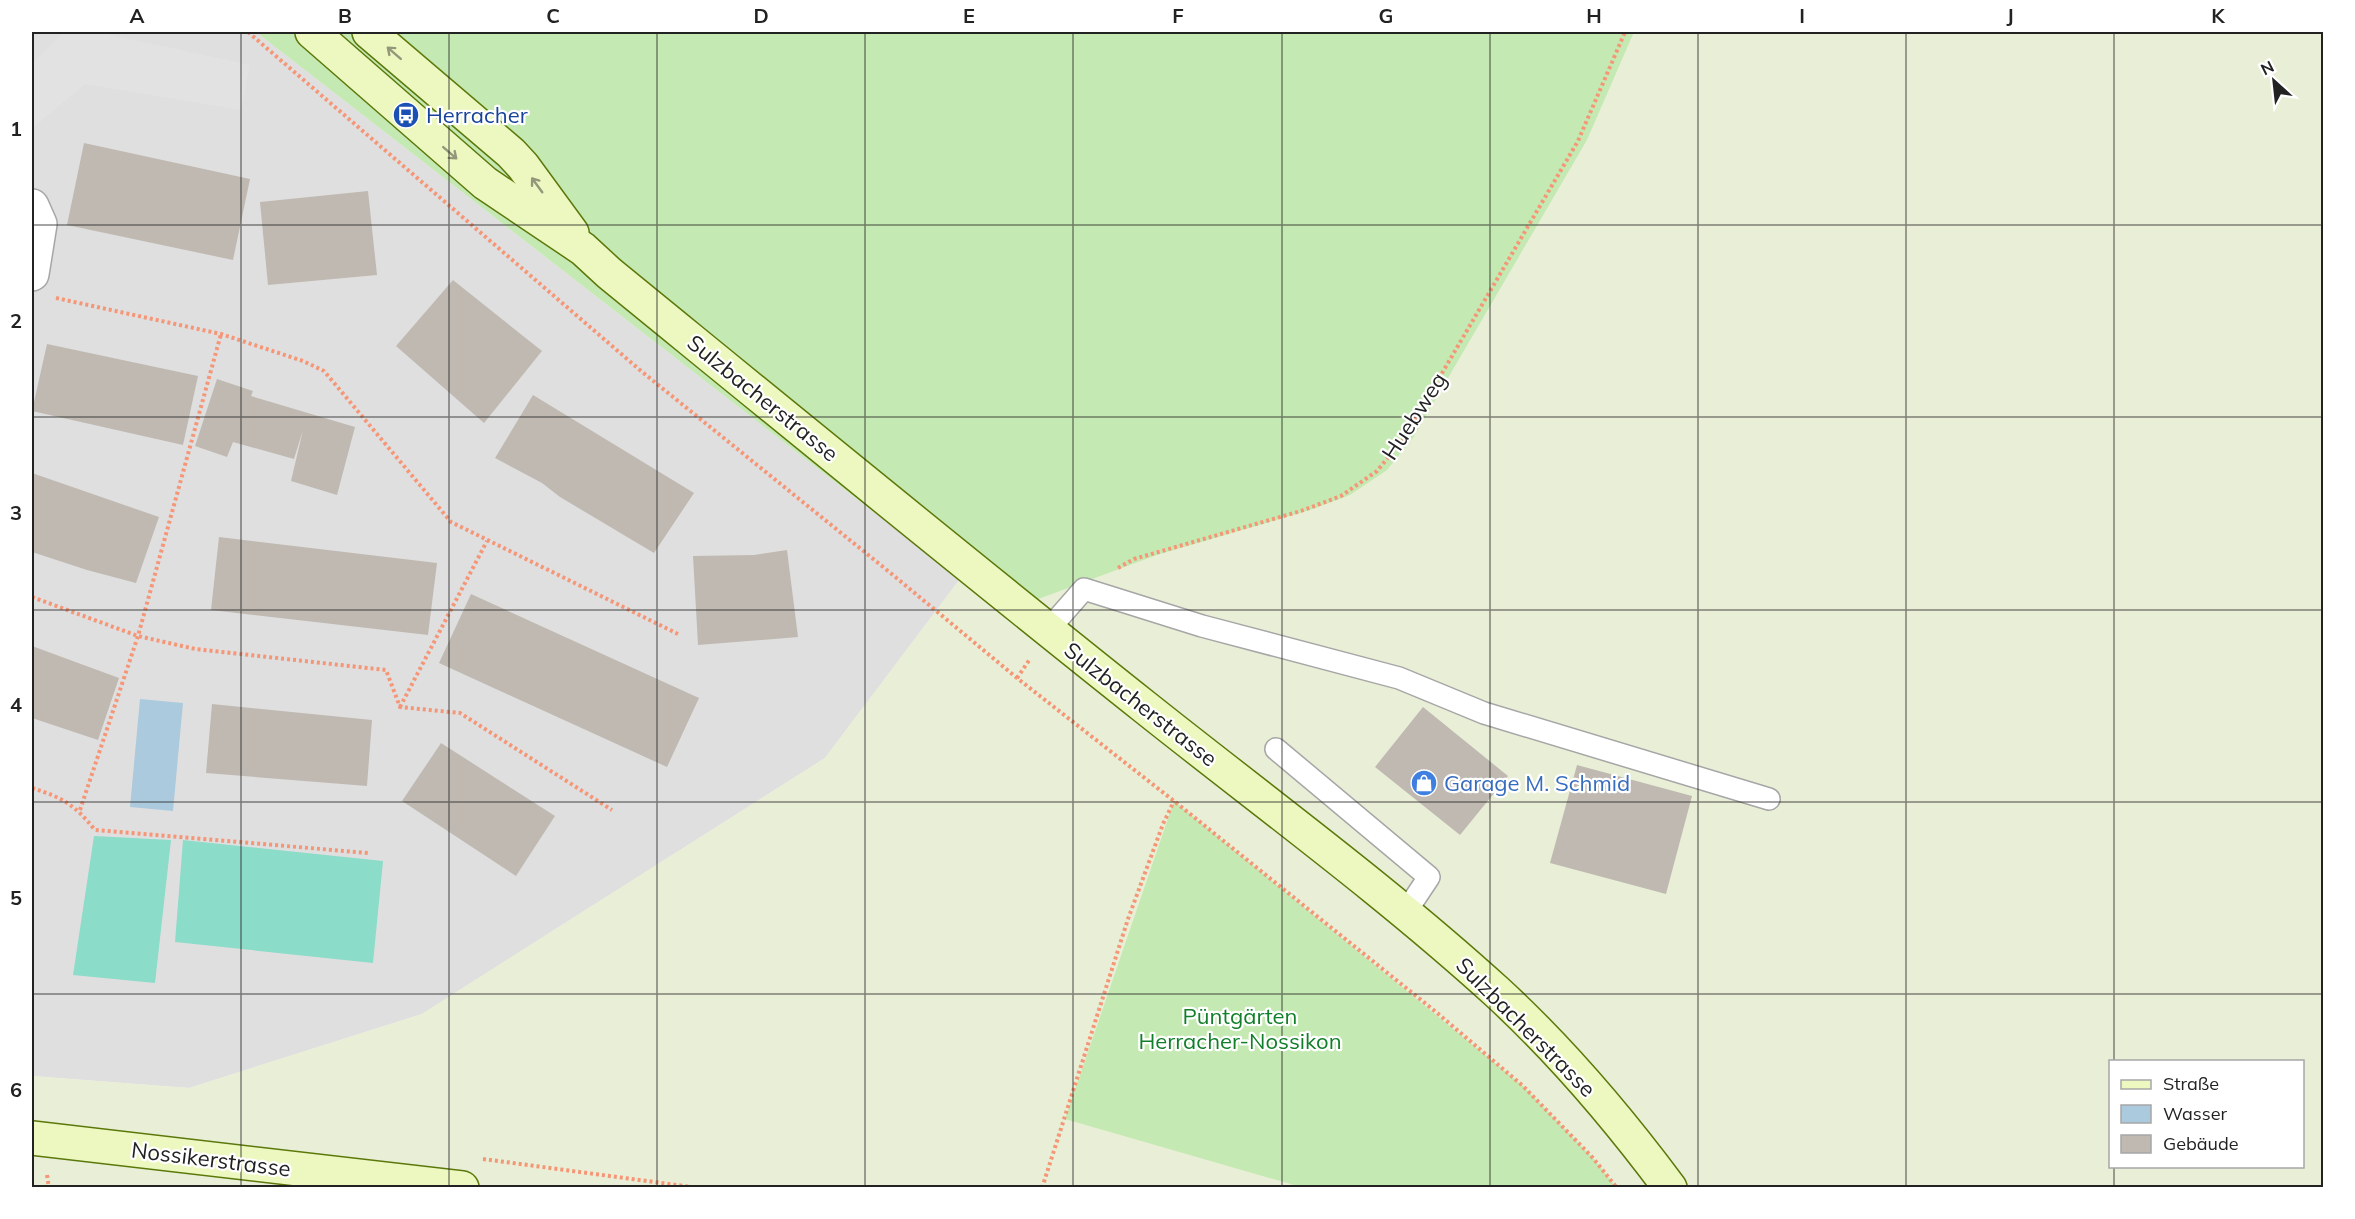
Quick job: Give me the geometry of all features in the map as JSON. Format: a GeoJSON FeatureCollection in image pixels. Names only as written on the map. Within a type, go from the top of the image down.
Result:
{"type":"FeatureCollection","features":[{"type":"Feature","properties":{"kind":"street","name":"Sulzbacherstrasse"},"geometry":{"type":"LineString","coordinates":[[312,32],[485,183],[583,249],[1048,630],[1405,913],[1498,993],[1547,1042],[1642,1151],[1670,1188]]}},
{"type":"Feature","properties":{"kind":"street","name":"Sulzbacherstrasse"},"geometry":{"type":"LineString","coordinates":[[369,32],[511,153],[583,249]]}},
{"type":"Feature","properties":{"kind":"street"},"geometry":{"type":"LineString","coordinates":[[32,206],[40,224],[32,274]]}},
{"type":"Feature","properties":{"kind":"street","name":"Nossikerstrasse"},"geometry":{"type":"LineString","coordinates":[[32,1138],[462,1188]]}},
{"type":"Feature","properties":{"kind":"lane"},"geometry":{"type":"LineString","coordinates":[[1048,630],[1084,589],[1202,626],[1399,678],[1484,713],[1768,799]]}},
{"type":"Feature","properties":{"kind":"lane"},"geometry":{"type":"LineString","coordinates":[[1276,749],[1429,877],[1405,913]]}},
{"type":"Feature","properties":{"kind":"path"},"geometry":{"type":"LineString","coordinates":[[248,32],[641,371],[1017,678],[1437,1012],[1523,1086],[1593,1158],[1617,1188]]}},
{"type":"Feature","properties":{"kind":"path","name":"Huebweg"},"geometry":{"type":"LineString","coordinates":[[1084,589],[1134,559],[1301,511],[1341,496],[1377,471],[1404,438],[1578,141],[1625,32]]}},
{"type":"Feature","properties":{"kind":"path"},"geometry":{"type":"LineString","coordinates":[[54,298],[220,334],[303,361],[324,371],[450,522],[678,634]]}},
{"type":"Feature","properties":{"kind":"path"},"geometry":{"type":"LineString","coordinates":[[80,810],[138,636],[220,334]]}},
{"type":"Feature","properties":{"kind":"path"},"geometry":{"type":"LineString","coordinates":[[400,706],[487,541]]}},
{"type":"Feature","properties":{"kind":"path"},"geometry":{"type":"LineString","coordinates":[[32,597],[138,636],[195,649],[386,670],[400,706]]}},
{"type":"Feature","properties":{"kind":"path"},"geometry":{"type":"LineString","coordinates":[[400,706],[460,713],[612,810]]}},
{"type":"Feature","properties":{"kind":"path"},"geometry":{"type":"LineString","coordinates":[[32,788],[59,797],[80,810],[95,830],[369,853]]}},
{"type":"Feature","properties":{"kind":"path"},"geometry":{"type":"LineString","coordinates":[[1042,1188],[1128,919],[1163,824],[1174,801]]}},
{"type":"Feature","properties":{"kind":"shaded area"},"geometry":{"type":"Polygon","coordinates":[[[32,32],[256,32],[960,579],[825,758],[422,1014],[189,1088],[32,1076],[32,32]]]}},
{"type":"Feature","properties":{"kind":"shaded area"},"geometry":{"type":"Polygon","coordinates":[[[64,32],[97,32],[250,65],[241,110],[85,84],[32,129],[32,63],[64,32]]]}},
{"type":"Feature","properties":{"kind":"green space"},"geometry":{"type":"Polygon","coordinates":[[[256,32],[1634,32],[1587,140],[1413,438],[1387,470],[1350,495],[1310,510],[1157,555],[1025,604],[960,579],[256,32]]]}},
{"type":"Feature","properties":{"kind":"green space"},"geometry":{"type":"Polygon","coordinates":[[[1634,32],[2323,32],[2323,1187],[1679,1187],[1604,1095],[1025,604],[1157,555],[1310,510],[1387,470],[1413,438],[1587,140],[1634,32]]]}},
{"type":"Feature","properties":{"kind":"green space"},"geometry":{"type":"Polygon","coordinates":[[[960,579],[1405,913],[1669,1187],[32,1187],[32,1076],[189,1088],[422,1014],[825,758],[960,579]]]}},
{"type":"Feature","properties":{"kind":"green space","name":"Püntgärten Herracher-Nossikon"},"geometry":{"type":"Polygon","coordinates":[[[1174,801],[1523,1086],[1593,1158],[1616,1187],[1301,1187],[1065,1119],[1174,801]]]}},
{"type":"Feature","properties":{"kind":"green space"},"geometry":{"type":"Polygon","coordinates":[[[94,836],[171,840],[155,983],[73,975],[94,836]]]}},
{"type":"Feature","properties":{"kind":"green space"},"geometry":{"type":"Polygon","coordinates":[[[183,840],[383,861],[373,963],[175,942],[183,840]]]}},
{"type":"Feature","properties":{"kind":"water"},"geometry":{"type":"Polygon","coordinates":[[[140,699],[183,703],[173,811],[130,807],[140,699]]]}},
{"type":"Feature","properties":{"kind":"building"},"geometry":{"type":"Polygon","coordinates":[[[84,143],[250,179],[233,260],[67,225],[84,143]]]}},
{"type":"Feature","properties":{"kind":"building"},"geometry":{"type":"Polygon","coordinates":[[[368,191],[377,275],[268,285],[260,202],[368,191]]]}},
{"type":"Feature","properties":{"kind":"building"},"geometry":{"type":"Polygon","coordinates":[[[453,280],[542,351],[484,423],[396,346],[453,280]]]}},
{"type":"Feature","properties":{"kind":"building"},"geometry":{"type":"Polygon","coordinates":[[[47,344],[198,376],[183,445],[32,411],[47,344]]]}},
{"type":"Feature","properties":{"kind":"building"},"geometry":{"type":"Polygon","coordinates":[[[217,379],[253,391],[251,396],[355,427],[337,495],[291,481],[303,430],[294,459],[233,442],[227,457],[195,446],[217,379]]]}},
{"type":"Feature","properties":{"kind":"building"},"geometry":{"type":"Polygon","coordinates":[[[533,395],[694,493],[654,553],[560,497],[542,483],[495,458],[533,395]]]}},
{"type":"Feature","properties":{"kind":"building"},"geometry":{"type":"Polygon","coordinates":[[[32,473],[159,517],[136,583],[32,552],[32,473]]]}},
{"type":"Feature","properties":{"kind":"building"},"geometry":{"type":"Polygon","coordinates":[[[219,537],[437,563],[428,635],[211,610],[219,537]]]}},
{"type":"Feature","properties":{"kind":"building"},"geometry":{"type":"Polygon","coordinates":[[[787,550],[798,637],[698,645],[693,556],[754,555],[787,550]]]}},
{"type":"Feature","properties":{"kind":"building"},"geometry":{"type":"Polygon","coordinates":[[[471,594],[699,698],[667,767],[439,663],[471,594]]]}},
{"type":"Feature","properties":{"kind":"building"},"geometry":{"type":"Polygon","coordinates":[[[32,646],[119,678],[98,740],[32,718],[32,646]]]}},
{"type":"Feature","properties":{"kind":"building"},"geometry":{"type":"Polygon","coordinates":[[[212,704],[372,720],[367,786],[206,773],[212,704]]]}},
{"type":"Feature","properties":{"kind":"building"},"geometry":{"type":"Polygon","coordinates":[[[1423,707],[1508,776],[1460,835],[1375,767],[1423,707]]]}},
{"type":"Feature","properties":{"kind":"building"},"geometry":{"type":"Polygon","coordinates":[[[441,743],[555,816],[516,876],[402,801],[441,743]]]}},
{"type":"Feature","properties":{"kind":"building"},"geometry":{"type":"Polygon","coordinates":[[[1577,765],[1692,796],[1666,894],[1550,863],[1577,765]]]}},
{"type":"Feature","properties":{"kind":"place","name":"Herracher"},"geometry":{"type":"Point","coordinates":[406,115]}},
{"type":"Feature","properties":{"kind":"place","name":"Garage M. Schmid"},"geometry":{"type":"Point","coordinates":[1424,783]}}]}
